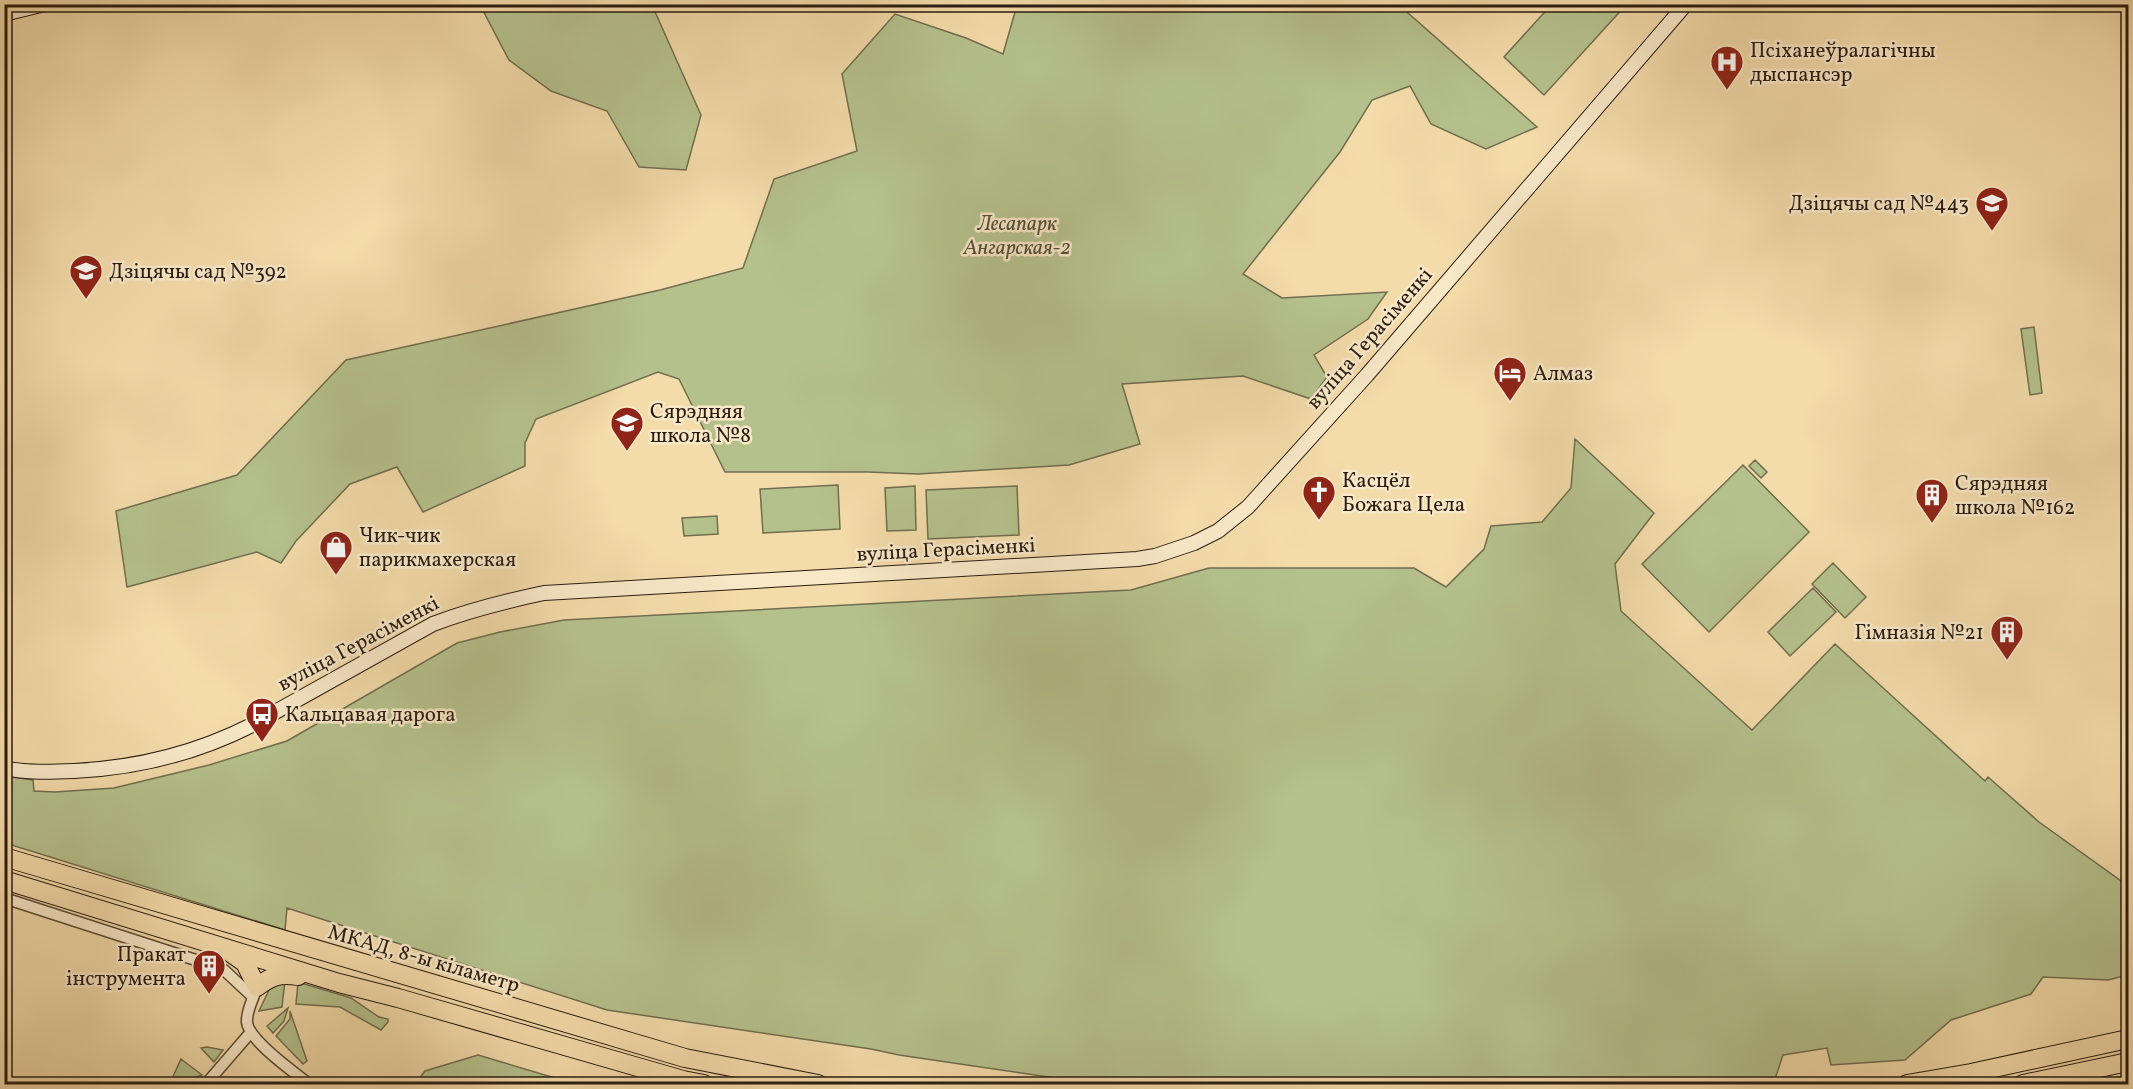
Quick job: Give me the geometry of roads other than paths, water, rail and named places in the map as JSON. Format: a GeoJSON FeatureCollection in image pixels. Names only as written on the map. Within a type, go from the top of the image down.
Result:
{"type":"FeatureCollection","features":[{"type":"Feature","properties":{"kind":"highway","name":"МКАД, 8-ы кіламетр"},"geometry":{"type":"LineString","coordinates":[[13,859],[686,1058],[818,1084]]}},
{"type":"Feature","properties":{"kind":"highway"},"geometry":{"type":"LineString","coordinates":[[8,887],[225,948],[339,983],[704,1084]]}},
{"type":"Feature","properties":{"kind":"highway"},"geometry":{"type":"LineString","coordinates":[[225,948],[245,963],[255,992],[267,980],[283,974],[339,983]]}},
{"type":"Feature","properties":{"kind":"highway"},"geometry":{"type":"LineString","coordinates":[[1907,1084],[1971,1073],[2128,1039]]}},
{"type":"Feature","properties":{"kind":"highway"},"geometry":{"type":"LineString","coordinates":[[2023,1084],[2128,1062]]}},
{"type":"Feature","properties":{"kind":"street"},"geometry":{"type":"LineString","coordinates":[[7,11],[45,4]]}},
{"type":"Feature","properties":{"kind":"street","name":"вуліца Герасіменкі"},"geometry":{"type":"LineString","coordinates":[[4,768],[53,772],[121,768],[189,752],[243,729],[433,624],[502,601],[544,593],[1137,559],[1194,543],[1218,531],[1248,507],[1366,375],[1686,4]]}},
{"type":"Feature","properties":{"kind":"street"},"geometry":{"type":"LineString","coordinates":[[8,887],[224,970],[255,992],[247,1020],[251,1032],[309,1084]]}},
{"type":"Feature","properties":{"kind":"street"},"geometry":{"type":"LineString","coordinates":[[188,1084],[206,1084],[251,1032]]}},
{"type":"Feature","properties":{"kind":"place","name":"Псіханеўралагічны дыспансэр"},"geometry":{"type":"Point","coordinates":[1727,91]}},
{"type":"Feature","properties":{"kind":"place","name":"Дзіцячы сад №443"},"geometry":{"type":"Point","coordinates":[1992,232]}},
{"type":"Feature","properties":{"kind":"place","name":"Дзіцячы сад №392"},"geometry":{"type":"Point","coordinates":[86,300]}},
{"type":"Feature","properties":{"kind":"place","name":"Алмаз"},"geometry":{"type":"Point","coordinates":[1510,402]}},
{"type":"Feature","properties":{"kind":"place","name":"Сярэдняя школа №8"},"geometry":{"type":"Point","coordinates":[627,452]}},
{"type":"Feature","properties":{"kind":"place","name":"Касцёл Божага Цела"},"geometry":{"type":"Point","coordinates":[1319,521]}},
{"type":"Feature","properties":{"kind":"place","name":"Сярэдняя школа №162"},"geometry":{"type":"Point","coordinates":[1932,524]}},
{"type":"Feature","properties":{"kind":"place","name":"Чик-чик парикмахерская"},"geometry":{"type":"Point","coordinates":[336,576]}},
{"type":"Feature","properties":{"kind":"place","name":"Гімназія №21"},"geometry":{"type":"Point","coordinates":[2007,661]}},
{"type":"Feature","properties":{"kind":"place","name":"Кальцавая дарога"},"geometry":{"type":"Point","coordinates":[262,743]}},
{"type":"Feature","properties":{"kind":"place","name":"Пракат інструмента"},"geometry":{"type":"Point","coordinates":[209,995]}},
{"type":"Feature","properties":{"kind":"park label","name":"Лесапарк Ангарская-2"},"geometry":{"type":"Point","coordinates":[1017,235]}}]}
